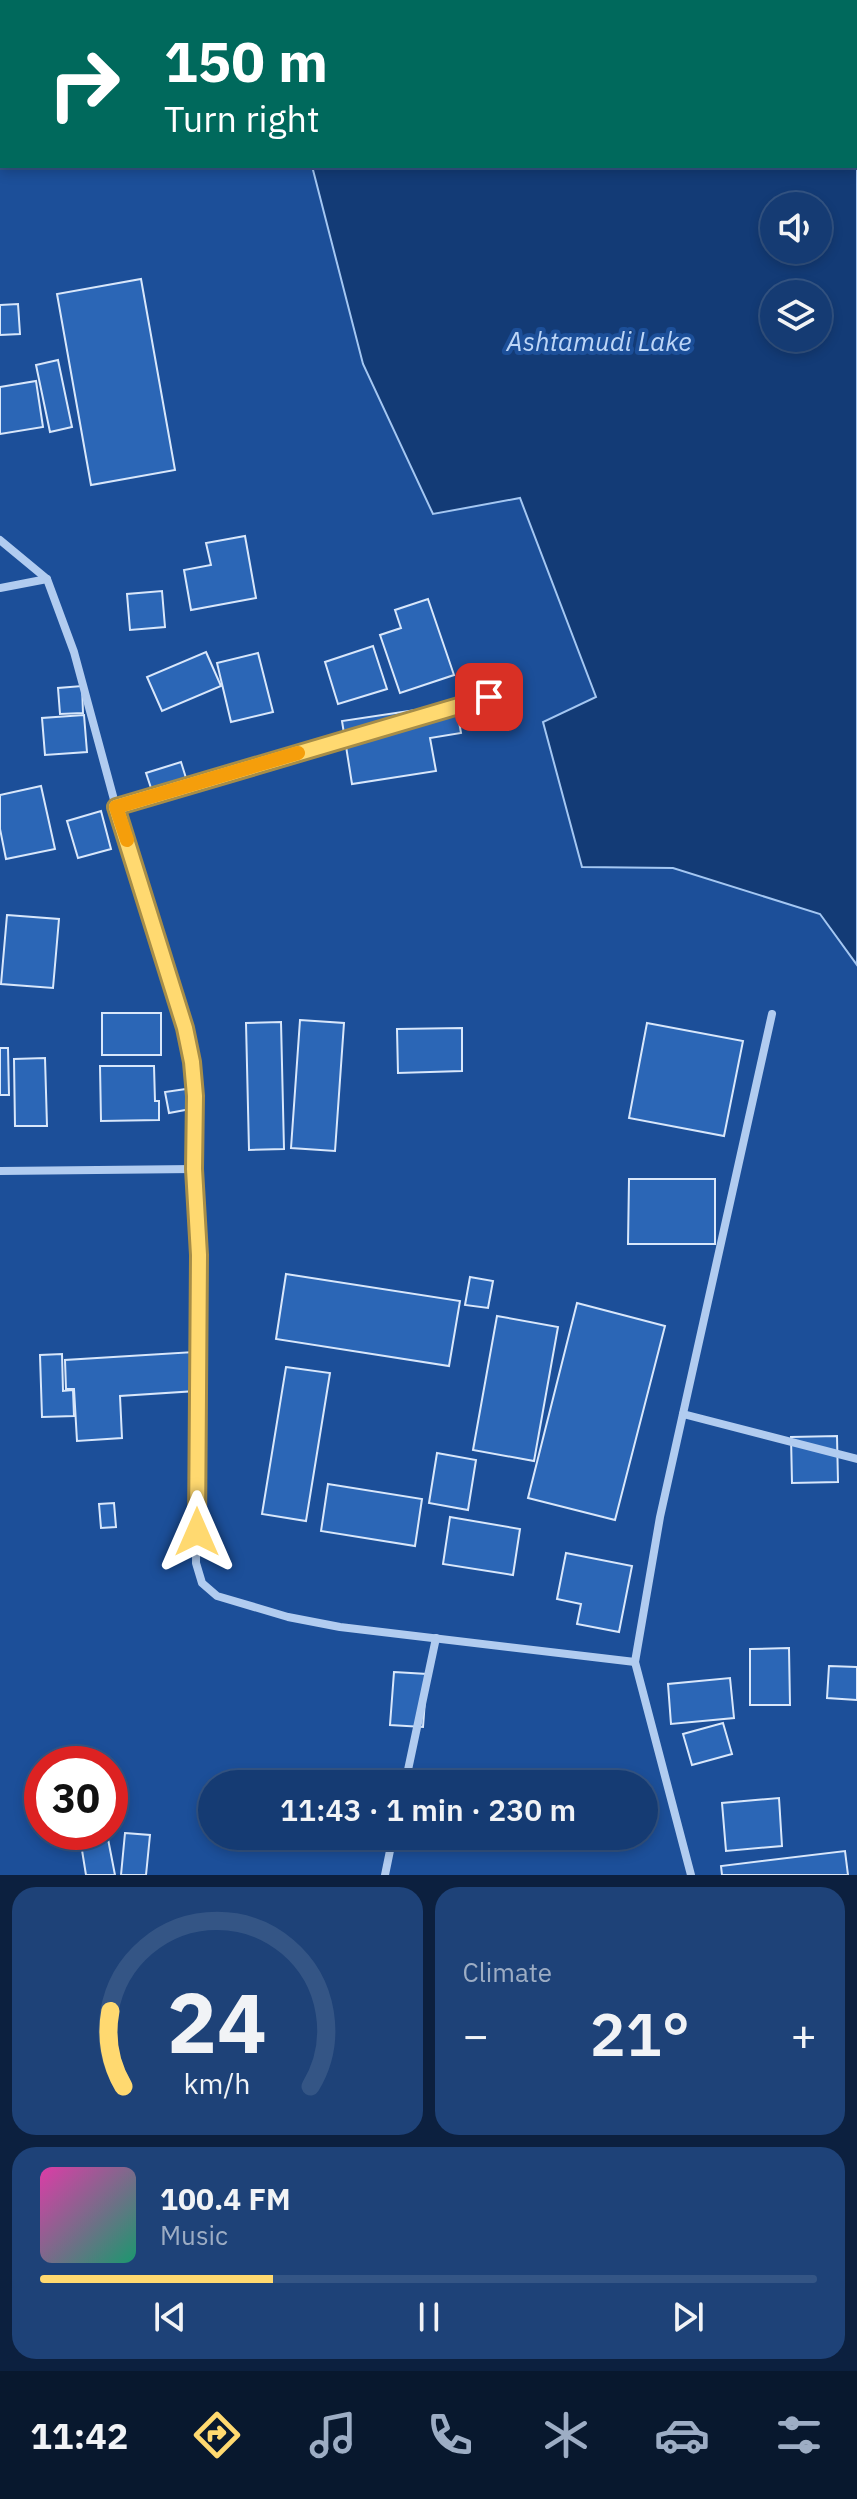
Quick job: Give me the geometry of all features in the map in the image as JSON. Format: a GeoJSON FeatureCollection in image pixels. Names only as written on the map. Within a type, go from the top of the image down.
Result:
{"type":"FeatureCollection","features":[{"type":"Feature","properties":{"kind":"street"},"geometry":{"type":"LineString","coordinates":[[0,540],[47,579],[74,652],[116,807],[190,1051],[195,1096],[194,1169],[199,1255],[196,1563],[202,1583],[217,1596],[288,1617],[340,1627],[635,1662]]}},
{"type":"Feature","properties":{"kind":"street"},"geometry":{"type":"LineString","coordinates":[[0,588],[47,579]]}},
{"type":"Feature","properties":{"kind":"street"},"geometry":{"type":"LineString","coordinates":[[116,807],[489,697]]}},
{"type":"Feature","properties":{"kind":"street"},"geometry":{"type":"LineString","coordinates":[[691,1875],[635,1662],[660,1517],[772,1014]]}},
{"type":"Feature","properties":{"kind":"street"},"geometry":{"type":"LineString","coordinates":[[0,1171],[194,1169]]}},
{"type":"Feature","properties":{"kind":"street"},"geometry":{"type":"LineString","coordinates":[[683,1414],[857,1459]]}},
{"type":"Feature","properties":{"kind":"street"},"geometry":{"type":"LineString","coordinates":[[408,1770],[436,1638]]}},
{"type":"Feature","properties":{"kind":"street"},"geometry":{"type":"LineString","coordinates":[[385,1875],[390,1850]]}},
{"type":"Feature","properties":{"kind":"water","name":"Ashtamudi Lake"},"geometry":{"type":"Polygon","coordinates":[[[313,168],[857,168],[857,965],[820,914],[673,868],[582,867],[543,722],[596,697],[520,498],[433,514],[363,364],[313,168]]]}},
{"type":"Feature","properties":{"kind":"building"},"geometry":{"type":"Polygon","coordinates":[[[141,279],[175,470],[91,485],[57,294],[141,279]]]}},
{"type":"Feature","properties":{"kind":"building"},"geometry":{"type":"Polygon","coordinates":[[[18,304],[20,334],[0,335],[0,305],[18,304]]]}},
{"type":"Feature","properties":{"kind":"building"},"geometry":{"type":"Polygon","coordinates":[[[58,360],[72,427],[50,432],[36,365],[58,360]]]}},
{"type":"Feature","properties":{"kind":"building"},"geometry":{"type":"Polygon","coordinates":[[[36,381],[43,427],[0,434],[0,387],[36,381]]]}},
{"type":"Feature","properties":{"kind":"building"},"geometry":{"type":"Polygon","coordinates":[[[245,536],[256,598],[191,610],[184,570],[211,565],[206,543],[245,536]]]}},
{"type":"Feature","properties":{"kind":"building"},"geometry":{"type":"Polygon","coordinates":[[[162,591],[165,627],[130,630],[127,594],[162,591]]]}},
{"type":"Feature","properties":{"kind":"building"},"geometry":{"type":"Polygon","coordinates":[[[428,599],[454,675],[400,693],[380,635],[401,628],[395,610],[428,599]]]}},
{"type":"Feature","properties":{"kind":"building"},"geometry":{"type":"Polygon","coordinates":[[[373,646],[387,689],[338,704],[325,662],[373,646]]]}},
{"type":"Feature","properties":{"kind":"building"},"geometry":{"type":"Polygon","coordinates":[[[206,652],[221,686],[162,711],[147,677],[206,652]]]}},
{"type":"Feature","properties":{"kind":"building"},"geometry":{"type":"Polygon","coordinates":[[[258,653],[273,712],[231,722],[217,663],[258,653]]]}},
{"type":"Feature","properties":{"kind":"building"},"geometry":{"type":"Polygon","coordinates":[[[82,686],[83,713],[60,714],[58,688],[82,686]]]}},
{"type":"Feature","properties":{"kind":"building"},"geometry":{"type":"Polygon","coordinates":[[[456,704],[461,733],[430,738],[436,771],[352,784],[342,721],[456,704]]]}},
{"type":"Feature","properties":{"kind":"building"},"geometry":{"type":"Polygon","coordinates":[[[84,715],[87,752],[45,755],[42,718],[84,715]]]}},
{"type":"Feature","properties":{"kind":"building"},"geometry":{"type":"Polygon","coordinates":[[[181,762],[186,778],[151,788],[146,773],[181,762]]]}},
{"type":"Feature","properties":{"kind":"building"},"geometry":{"type":"Polygon","coordinates":[[[41,786],[55,849],[6,859],[0,829],[0,795],[41,786]]]}},
{"type":"Feature","properties":{"kind":"building"},"geometry":{"type":"Polygon","coordinates":[[[101,811],[111,849],[78,858],[67,821],[101,811]]]}},
{"type":"Feature","properties":{"kind":"building"},"geometry":{"type":"Polygon","coordinates":[[[7,915],[59,919],[53,988],[1,984],[7,915]]]}},
{"type":"Feature","properties":{"kind":"building"},"geometry":{"type":"Polygon","coordinates":[[[102,1013],[161,1013],[161,1055],[102,1055],[102,1013]]]}},
{"type":"Feature","properties":{"kind":"building"},"geometry":{"type":"Polygon","coordinates":[[[300,1020],[344,1023],[335,1151],[291,1148],[300,1020]]]}},
{"type":"Feature","properties":{"kind":"building"},"geometry":{"type":"Polygon","coordinates":[[[281,1022],[284,1149],[249,1150],[246,1023],[281,1022]]]}},
{"type":"Feature","properties":{"kind":"building"},"geometry":{"type":"Polygon","coordinates":[[[647,1023],[743,1041],[724,1136],[629,1118],[647,1023]]]}},
{"type":"Feature","properties":{"kind":"building"},"geometry":{"type":"Polygon","coordinates":[[[462,1028],[462,1071],[398,1073],[397,1029],[462,1028]]]}},
{"type":"Feature","properties":{"kind":"building"},"geometry":{"type":"Polygon","coordinates":[[[0,1048],[8,1048],[9,1095],[0,1095],[0,1048]]]}},
{"type":"Feature","properties":{"kind":"building"},"geometry":{"type":"Polygon","coordinates":[[[45,1058],[47,1126],[15,1126],[14,1059],[45,1058]]]}},
{"type":"Feature","properties":{"kind":"building"},"geometry":{"type":"Polygon","coordinates":[[[100,1066],[154,1066],[159,1120],[101,1121],[100,1066]]]}},
{"type":"Feature","properties":{"kind":"building"},"geometry":{"type":"Polygon","coordinates":[[[193,1088],[196,1108],[169,1113],[165,1092],[193,1088]]]}},
{"type":"Feature","properties":{"kind":"building"},"geometry":{"type":"Polygon","coordinates":[[[629,1179],[715,1179],[715,1244],[628,1244],[629,1179]]]}},
{"type":"Feature","properties":{"kind":"building"},"geometry":{"type":"Polygon","coordinates":[[[286,1274],[460,1301],[449,1366],[276,1339],[286,1274]]]}},
{"type":"Feature","properties":{"kind":"building"},"geometry":{"type":"Polygon","coordinates":[[[470,1277],[493,1281],[488,1308],[465,1305],[470,1277]]]}},
{"type":"Feature","properties":{"kind":"building"},"geometry":{"type":"Polygon","coordinates":[[[577,1303],[665,1326],[615,1520],[528,1498],[577,1303]]]}},
{"type":"Feature","properties":{"kind":"building"},"geometry":{"type":"Polygon","coordinates":[[[497,1316],[558,1327],[534,1461],[473,1450],[497,1316]]]}},
{"type":"Feature","properties":{"kind":"building"},"geometry":{"type":"Polygon","coordinates":[[[194,1352],[196,1391],[120,1396],[122,1438],[77,1441],[74,1389],[66,1389],[65,1360],[194,1352]]]}},
{"type":"Feature","properties":{"kind":"building"},"geometry":{"type":"Polygon","coordinates":[[[62,1354],[63,1391],[73,1390],[74,1416],[42,1417],[40,1355],[62,1354]]]}},
{"type":"Feature","properties":{"kind":"building"},"geometry":{"type":"Polygon","coordinates":[[[286,1367],[330,1373],[306,1521],[262,1514],[286,1367]]]}},
{"type":"Feature","properties":{"kind":"building"},"geometry":{"type":"Polygon","coordinates":[[[837,1436],[838,1482],[792,1483],[791,1437],[837,1436]]]}},
{"type":"Feature","properties":{"kind":"building"},"geometry":{"type":"Polygon","coordinates":[[[437,1453],[476,1460],[468,1510],[429,1503],[437,1453]]]}},
{"type":"Feature","properties":{"kind":"building"},"geometry":{"type":"Polygon","coordinates":[[[328,1484],[422,1499],[415,1546],[321,1531],[328,1484]]]}},
{"type":"Feature","properties":{"kind":"building"},"geometry":{"type":"Polygon","coordinates":[[[114,1503],[116,1527],[101,1528],[99,1504],[114,1503]]]}},
{"type":"Feature","properties":{"kind":"building"},"geometry":{"type":"Polygon","coordinates":[[[450,1517],[520,1529],[513,1575],[443,1564],[450,1517]]]}},
{"type":"Feature","properties":{"kind":"building"},"geometry":{"type":"Polygon","coordinates":[[[566,1553],[632,1566],[619,1632],[577,1624],[581,1604],[557,1599],[566,1553]]]}},
{"type":"Feature","properties":{"kind":"building"},"geometry":{"type":"Polygon","coordinates":[[[789,1648],[790,1705],[750,1705],[750,1649],[789,1648]]]}},
{"type":"Feature","properties":{"kind":"building"},"geometry":{"type":"Polygon","coordinates":[[[829,1666],[857,1667],[857,1700],[827,1698],[829,1666]]]}},
{"type":"Feature","properties":{"kind":"building"},"geometry":{"type":"Polygon","coordinates":[[[394,1672],[427,1674],[423,1727],[390,1725],[394,1672]]]}},
{"type":"Feature","properties":{"kind":"building"},"geometry":{"type":"Polygon","coordinates":[[[730,1678],[734,1718],[671,1724],[668,1684],[730,1678]]]}},
{"type":"Feature","properties":{"kind":"building"},"geometry":{"type":"Polygon","coordinates":[[[723,1723],[732,1754],[692,1765],[683,1734],[723,1723]]]}},
{"type":"Feature","properties":{"kind":"building"},"geometry":{"type":"Polygon","coordinates":[[[779,1798],[782,1846],[726,1851],[722,1803],[779,1798]]]}},
{"type":"Feature","properties":{"kind":"building"},"geometry":{"type":"Polygon","coordinates":[[[128,1833],[150,1835],[146,1875],[121,1875],[123,1850],[128,1850],[128,1833]]]}},
{"type":"Feature","properties":{"kind":"building"},"geometry":{"type":"Polygon","coordinates":[[[82,1850],[110,1850],[115,1875],[86,1875],[82,1850]]]}},
{"type":"Feature","properties":{"kind":"building"},"geometry":{"type":"Polygon","coordinates":[[[845,1851],[848,1875],[722,1875],[721,1866],[845,1851]]]}},
{"type":"Feature","properties":{"kind":"slow traffic"},"geometry":{"type":"LineString","coordinates":[[127,840],[116,807],[298,753]]}},
{"type":"Feature","properties":{"kind":"route"},"geometry":{"type":"LineString","coordinates":[[197,1532],[199,1255],[192,1062],[185,1028],[116,807],[489,697]]}}]}
